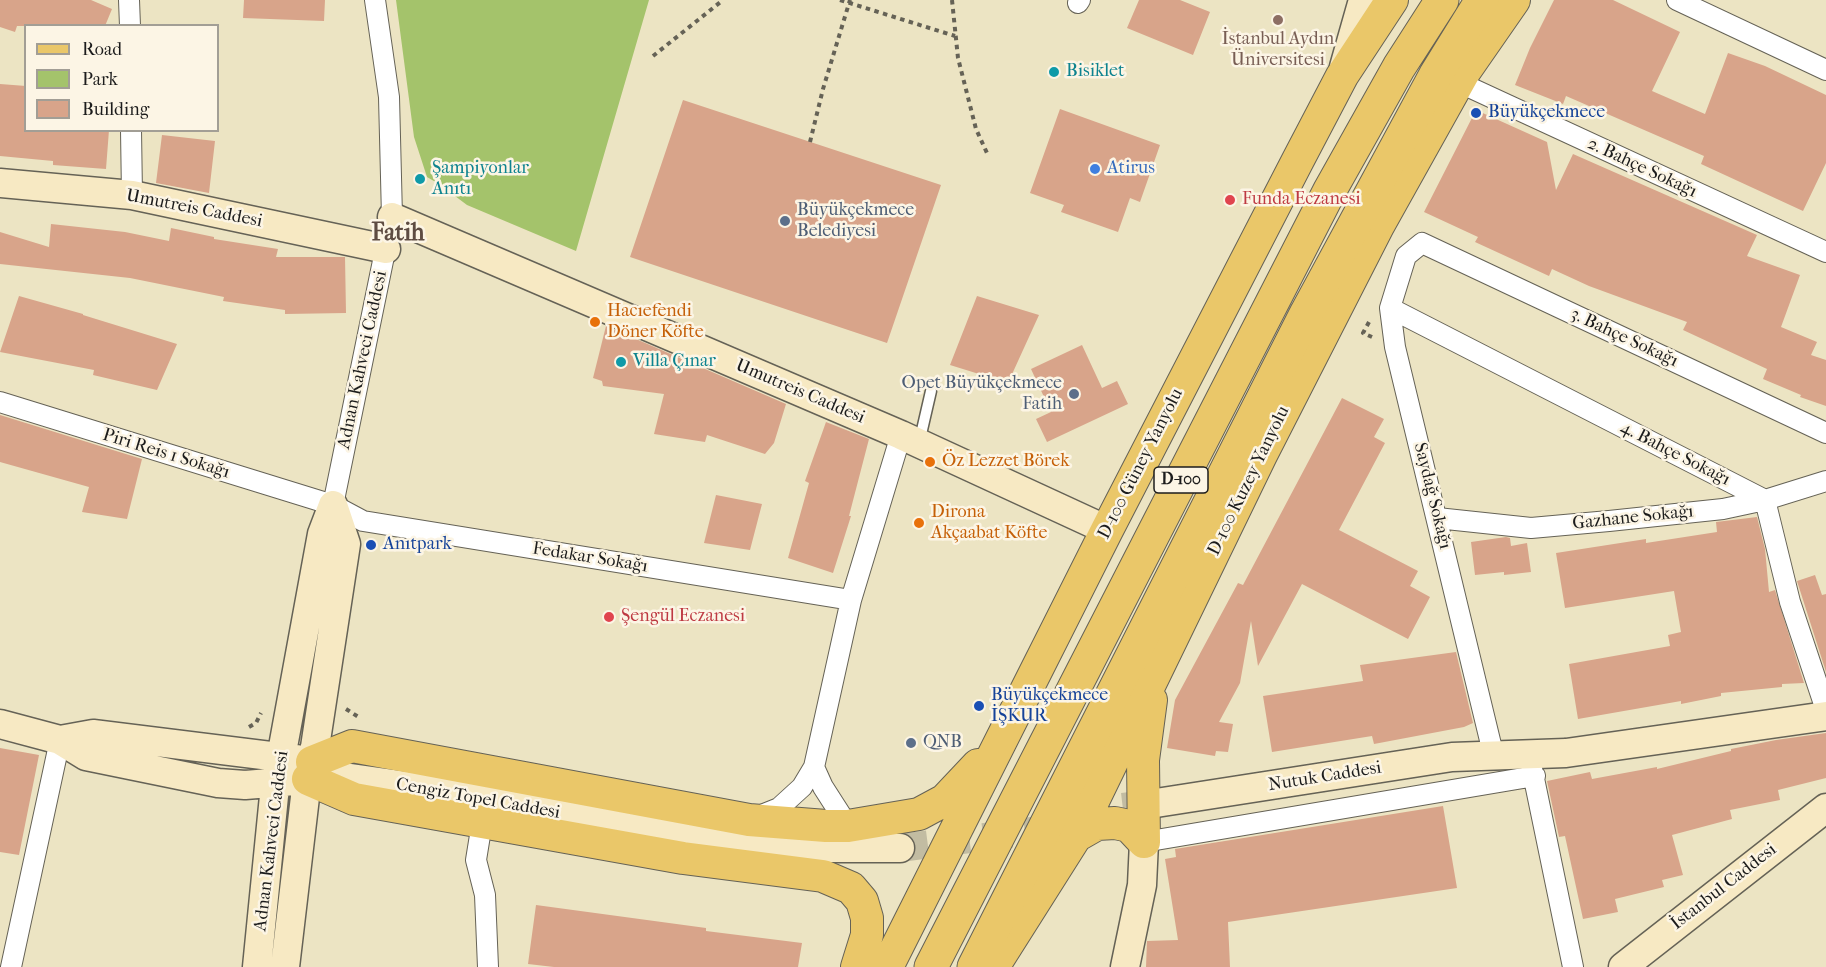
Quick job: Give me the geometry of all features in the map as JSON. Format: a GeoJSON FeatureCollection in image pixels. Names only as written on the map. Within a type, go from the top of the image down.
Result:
{"type":"FeatureCollection","features":[{"type":"Feature","properties":{"kind":"highway","name":"D-100"},"geometry":{"type":"LineString","coordinates":[[931,967],[1330,190],[1398,67],[1442,0]]}},
{"type":"Feature","properties":{"kind":"highway","name":"D-100"},"geometry":{"type":"LineString","coordinates":[[974,967],[1307,312],[1435,76],[1482,0]]}},
{"type":"Feature","properties":{"kind":"main road"},"geometry":{"type":"LineString","coordinates":[[1342,76],[1362,0]]}},
{"type":"Feature","properties":{"kind":"main road","name":"D-100 Güney Yanyolu"},"geometry":{"type":"LineString","coordinates":[[887,967],[1107,530],[1342,76],[1392,0]]}},
{"type":"Feature","properties":{"kind":"main road","name":"D-100 Kuzey Yanyolu"},"geometry":{"type":"LineString","coordinates":[[993,967],[1076,837],[1261,455],[1378,226],[1458,82],[1514,0]]}},
{"type":"Feature","properties":{"kind":"main road","name":"Umutreis Caddesi"},"geometry":{"type":"LineString","coordinates":[[0,183],[132,195],[386,249]]}},
{"type":"Feature","properties":{"kind":"main road","name":"Umutreis Caddesi"},"geometry":{"type":"LineString","coordinates":[[392,217],[910,439],[1107,530]]}},
{"type":"Feature","properties":{"kind":"main road","name":"Adnan Kahveci Caddesi"},"geometry":{"type":"LineString","coordinates":[[257,967],[271,765],[322,534],[333,505]]}},
{"type":"Feature","properties":{"kind":"main road","name":"Adnan Kahveci Caddesi"},"geometry":{"type":"LineString","coordinates":[[285,967],[310,770],[346,544],[333,505]]}},
{"type":"Feature","properties":{"kind":"main road"},"geometry":{"type":"LineString","coordinates":[[1125,967],[1142,885],[1143,760],[1155,672]]}},
{"type":"Feature","properties":{"kind":"main road","name":"Nutuk Caddesi"},"geometry":{"type":"LineString","coordinates":[[1158,809],[1452,757],[1494,757],[1531,766],[1566,753],[1826,716]]}},
{"type":"Feature","properties":{"kind":"main road","name":"Cengiz Topel Caddesi"},"geometry":{"type":"LineString","coordinates":[[0,724],[60,740],[86,756],[210,781],[245,785],[271,765],[310,770],[345,765],[747,835],[900,841]]}},
{"type":"Feature","properties":{"kind":"main road"},"geometry":{"type":"LineString","coordinates":[[857,967],[867,935],[867,918],[862,901],[851,888],[824,876],[683,858],[354,799],[310,770],[352,746],[749,820],[848,826],[919,814],[945,800],[997,749]]}},
{"type":"Feature","properties":{"kind":"main road","name":"İstanbul Caddesi"},"geometry":{"type":"LineString","coordinates":[[1623,967],[1826,808]]}},
{"type":"Feature","properties":{"kind":"main road"},"geometry":{"type":"LineString","coordinates":[[1076,837],[1097,824],[1115,823],[1129,825],[1144,842]]}},
{"type":"Feature","properties":{"kind":"street"},"geometry":{"type":"LineString","coordinates":[[129,0],[130,24]]}},
{"type":"Feature","properties":{"kind":"street","name":"Adnan Kahveci Caddesi"},"geometry":{"type":"LineString","coordinates":[[333,505],[392,217],[388,96],[375,0]]}},
{"type":"Feature","properties":{"kind":"street"},"geometry":{"type":"LineString","coordinates":[[1677,0],[1826,70]]}},
{"type":"Feature","properties":{"kind":"street","name":"2. Bahçe Sokağı"},"geometry":{"type":"LineString","coordinates":[[1458,82],[1826,252]]}},
{"type":"Feature","properties":{"kind":"street"},"geometry":{"type":"LineString","coordinates":[[131,132],[132,195]]}},
{"type":"Feature","properties":{"kind":"street","name":"Saydağ Sokağı"},"geometry":{"type":"LineString","coordinates":[[1422,243],[1406,256],[1390,308],[1395,347],[1494,757]]}},
{"type":"Feature","properties":{"kind":"street","name":"3. Bahçe Sokağı"},"geometry":{"type":"LineString","coordinates":[[1422,243],[1826,433]]}},
{"type":"Feature","properties":{"kind":"street","name":"4. Bahçe Sokağı"},"geometry":{"type":"LineString","coordinates":[[1390,308],[1765,500]]}},
{"type":"Feature","properties":{"kind":"street","name":"Piri Reis 1 Sokağı"},"geometry":{"type":"LineString","coordinates":[[0,402],[333,505]]}},
{"type":"Feature","properties":{"kind":"street"},"geometry":{"type":"LineString","coordinates":[[749,820],[779,808],[802,787],[814,767],[850,600],[910,439]]}},
{"type":"Feature","properties":{"kind":"street","name":"Gazhane Sokağı"},"geometry":{"type":"LineString","coordinates":[[1437,518],[1531,528],[1723,509],[1765,500],[1826,481]]}},
{"type":"Feature","properties":{"kind":"street"},"geometry":{"type":"LineString","coordinates":[[1765,500],[1790,602],[1826,710]]}},
{"type":"Feature","properties":{"kind":"street","name":"Fedakar Sokağı"},"geometry":{"type":"LineString","coordinates":[[333,505],[363,521],[850,600]]}},
{"type":"Feature","properties":{"kind":"street"},"geometry":{"type":"LineString","coordinates":[[11,967],[60,740]]}},
{"type":"Feature","properties":{"kind":"street"},"geometry":{"type":"LineString","coordinates":[[1144,842],[1531,766],[1573,967]]}},
{"type":"Feature","properties":{"kind":"street"},"geometry":{"type":"LineString","coordinates":[[814,767],[848,826]]}},
{"type":"Feature","properties":{"kind":"street"},"geometry":{"type":"LineString","coordinates":[[482,822],[476,860],[485,896],[488,967]]}},
{"type":"Feature","properties":{"kind":"lane"},"geometry":{"type":"LineString","coordinates":[[910,439],[931,392]]}},
{"type":"Feature","properties":{"kind":"path"},"geometry":{"type":"LineString","coordinates":[[653,56],[723,0]]}},
{"type":"Feature","properties":{"kind":"path"},"geometry":{"type":"LineString","coordinates":[[840,0],[955,36]]}},
{"type":"Feature","properties":{"kind":"path"},"geometry":{"type":"LineString","coordinates":[[952,0],[958,58],[976,129],[987,153]]}},
{"type":"Feature","properties":{"kind":"path"},"geometry":{"type":"LineString","coordinates":[[810,142],[849,1]]}},
{"type":"Feature","properties":{"kind":"path"},"geometry":{"type":"LineString","coordinates":[[240,729],[256,723],[263,706]]}},
{"type":"Feature","properties":{"kind":"path"},"geometry":{"type":"LineString","coordinates":[[342,706],[364,721]]}},
{"type":"Feature","properties":{"kind":"green space"},"geometry":{"type":"Polygon","coordinates":[[[396,0],[649,0],[576,251],[467,205],[427,177],[414,137],[396,0]]]}},
{"type":"Feature","properties":{"kind":"building"},"geometry":{"type":"Polygon","coordinates":[[[0,0],[91,0],[112,9],[106,24],[24,24],[24,26],[17,26],[15,32],[0,27],[0,0]]]}},
{"type":"Feature","properties":{"kind":"building"},"geometry":{"type":"Polygon","coordinates":[[[244,0],[325,0],[324,21],[243,18],[244,0]]]}},
{"type":"Feature","properties":{"kind":"building"},"geometry":{"type":"Polygon","coordinates":[[[1139,0],[1180,0],[1210,12],[1193,55],[1127,28],[1139,0]]]}},
{"type":"Feature","properties":{"kind":"building"},"geometry":{"type":"Polygon","coordinates":[[[1554,0],[1613,0],[1680,32],[1652,91],[1705,114],[1728,53],[1765,66],[1826,95],[1826,163],[1803,211],[1701,164],[1704,156],[1566,96],[1563,104],[1515,85],[1554,0]]]}},
{"type":"Feature","properties":{"kind":"building"},"geometry":{"type":"Polygon","coordinates":[[[0,84],[24,86],[24,132],[109,132],[106,169],[53,165],[53,161],[0,156],[0,84]]]}},
{"type":"Feature","properties":{"kind":"building","name":"Büyükçekmece Belediyesi"},"geometry":{"type":"Polygon","coordinates":[[[683,100],[941,185],[887,343],[630,257],[683,100]]]}},
{"type":"Feature","properties":{"kind":"building","name":"Atirus"},"geometry":{"type":"Polygon","coordinates":[[[1060,109],[1160,145],[1140,202],[1130,198],[1118,232],[1061,212],[1064,205],[1030,193],[1060,109]]]}},
{"type":"Feature","properties":{"kind":"building"},"geometry":{"type":"Polygon","coordinates":[[[1476,110],[1547,142],[1556,190],[1573,154],[1757,235],[1747,256],[1800,275],[1781,327],[1817,342],[1811,355],[1826,360],[1826,406],[1800,397],[1801,395],[1763,379],[1767,369],[1683,330],[1687,322],[1589,286],[1552,269],[1549,276],[1475,242],[1478,237],[1424,212],[1476,110]]]}},
{"type":"Feature","properties":{"kind":"building"},"geometry":{"type":"Polygon","coordinates":[[[162,135],[215,141],[209,193],[156,183],[162,135]]]}},
{"type":"Feature","properties":{"kind":"building"},"geometry":{"type":"Polygon","coordinates":[[[51,224],[125,232],[169,241],[171,228],[214,237],[214,239],[278,249],[276,257],[345,257],[346,313],[285,314],[285,310],[223,301],[224,297],[130,278],[0,264],[0,232],[49,247],[51,224]]]}},
{"type":"Feature","properties":{"kind":"building"},"geometry":{"type":"Polygon","coordinates":[[[19,296],[177,344],[157,390],[93,375],[94,370],[0,352],[19,296]]]}},
{"type":"Feature","properties":{"kind":"building"},"geometry":{"type":"Polygon","coordinates":[[[977,296],[1039,315],[1008,383],[950,365],[977,296]]]}},
{"type":"Feature","properties":{"kind":"building"},"geometry":{"type":"Polygon","coordinates":[[[606,326],[786,404],[774,443],[765,454],[707,435],[705,442],[654,434],[664,394],[603,386],[602,381],[593,378],[606,326]]]}},
{"type":"Feature","properties":{"kind":"building"},"geometry":{"type":"Polygon","coordinates":[[[1082,345],[1102,388],[1117,381],[1128,404],[1047,442],[1036,419],[1051,412],[1031,369],[1082,345]]]}},
{"type":"Feature","properties":{"kind":"building"},"geometry":{"type":"Polygon","coordinates":[[[1342,398],[1384,419],[1374,437],[1385,443],[1339,530],[1418,571],[1410,586],[1430,597],[1408,639],[1302,584],[1258,666],[1251,621],[1240,683],[1219,722],[1233,724],[1228,752],[1216,751],[1215,756],[1167,748],[1175,700],[1238,583],[1243,585],[1342,398]]]}},
{"type":"Feature","properties":{"kind":"building"},"geometry":{"type":"Polygon","coordinates":[[[0,415],[142,459],[127,519],[82,512],[89,487],[0,462],[0,415]]]}},
{"type":"Feature","properties":{"kind":"building"},"geometry":{"type":"Polygon","coordinates":[[[826,422],[869,439],[849,516],[851,516],[833,573],[788,558],[809,483],[805,481],[826,422]]]}},
{"type":"Feature","properties":{"kind":"building"},"geometry":{"type":"Polygon","coordinates":[[[716,495],[762,504],[750,550],[704,543],[716,495]]]}},
{"type":"Feature","properties":{"kind":"building"},"geometry":{"type":"Polygon","coordinates":[[[1757,517],[1765,549],[1769,592],[1775,590],[1804,683],[1721,693],[1721,696],[1681,704],[1681,701],[1578,719],[1569,664],[1670,646],[1668,635],[1681,632],[1674,591],[1565,608],[1556,553],[1646,539],[1646,543],[1717,532],[1716,522],[1757,517]]]}},
{"type":"Feature","properties":{"kind":"building"},"geometry":{"type":"Polygon","coordinates":[[[1510,538],[1511,546],[1527,543],[1531,572],[1475,575],[1471,542],[1510,538]]]}},
{"type":"Feature","properties":{"kind":"building"},"geometry":{"type":"Polygon","coordinates":[[[1815,575],[1822,595],[1826,594],[1826,672],[1797,581],[1815,575]]]}},
{"type":"Feature","properties":{"kind":"building"},"geometry":{"type":"Polygon","coordinates":[[[1456,652],[1473,723],[1464,727],[1374,744],[1372,736],[1272,752],[1263,696],[1363,681],[1360,665],[1456,652]]]}},
{"type":"Feature","properties":{"kind":"building"},"geometry":{"type":"Polygon","coordinates":[[[1826,733],[1826,778],[1778,790],[1780,800],[1730,810],[1732,819],[1672,835],[1683,875],[1662,880],[1664,887],[1615,899],[1618,912],[1583,919],[1565,836],[1559,837],[1547,781],[1590,772],[1592,779],[1657,767],[1657,769],[1731,751],[1731,749],[1826,733]]]}},
{"type":"Feature","properties":{"kind":"building"},"geometry":{"type":"Polygon","coordinates":[[[0,748],[39,755],[19,855],[0,852],[0,748]]]}},
{"type":"Feature","properties":{"kind":"building"},"geometry":{"type":"Polygon","coordinates":[[[1443,806],[1457,888],[1228,922],[1230,967],[1146,967],[1147,941],[1178,940],[1165,859],[1176,857],[1175,849],[1443,806]]]}},
{"type":"Feature","properties":{"kind":"building"},"geometry":{"type":"Polygon","coordinates":[[[536,905],[802,943],[798,967],[554,967],[528,964],[536,905]]]}},
{"type":"Feature","properties":{"kind":"tunnel"},"geometry":{"type":"LineString","coordinates":[[1081,812],[1156,803]]}},
{"type":"Feature","properties":{"kind":"tunnel"},"geometry":{"type":"LineString","coordinates":[[900,848],[1062,827]]}},
{"type":"Feature","properties":{"kind":"place","name":"İstanbul Aydın Üniversitesi"},"geometry":{"type":"Point","coordinates":[1278,20]}},
{"type":"Feature","properties":{"kind":"place","name":"Bisiklet"},"geometry":{"type":"Point","coordinates":[1054,72]}},
{"type":"Feature","properties":{"kind":"place","name":"Büyükçekmece"},"geometry":{"type":"Point","coordinates":[1476,113]}},
{"type":"Feature","properties":{"kind":"place","name":"Atirus"},"geometry":{"type":"Point","coordinates":[1095,169]}},
{"type":"Feature","properties":{"kind":"place","name":"Şampiyonlar Anıtı"},"geometry":{"type":"Point","coordinates":[420,179]}},
{"type":"Feature","properties":{"kind":"place","name":"Funda Eczanesi"},"geometry":{"type":"Point","coordinates":[1230,200]}},
{"type":"Feature","properties":{"kind":"place","name":"Büyükçekmece Belediyesi"},"geometry":{"type":"Point","coordinates":[785,221]}},
{"type":"Feature","properties":{"kind":"place","name":"Hacıefendi Döner Köfte"},"geometry":{"type":"Point","coordinates":[595,322]}},
{"type":"Feature","properties":{"kind":"place","name":"Villa Çınar"},"geometry":{"type":"Point","coordinates":[621,362]}},
{"type":"Feature","properties":{"kind":"place","name":"Opet Büyükçekmece Fatih"},"geometry":{"type":"Point","coordinates":[1074,394]}},
{"type":"Feature","properties":{"kind":"place","name":"Öz Lezzet Börek"},"geometry":{"type":"Point","coordinates":[930,462]}},
{"type":"Feature","properties":{"kind":"place","name":"Dirona Akçaabat Köfte"},"geometry":{"type":"Point","coordinates":[919,523]}},
{"type":"Feature","properties":{"kind":"place","name":"Anıtpark"},"geometry":{"type":"Point","coordinates":[371,545]}},
{"type":"Feature","properties":{"kind":"place","name":"Şengül Eczanesi"},"geometry":{"type":"Point","coordinates":[609,617]}},
{"type":"Feature","properties":{"kind":"place","name":"Büyükçekmece İŞKUR"},"geometry":{"type":"Point","coordinates":[979,706]}},
{"type":"Feature","properties":{"kind":"place","name":"QNB"},"geometry":{"type":"Point","coordinates":[911,743]}},
{"type":"Feature","properties":{"kind":"district","name":"Fatih"},"geometry":{"type":"Point","coordinates":[398,234]}}]}
